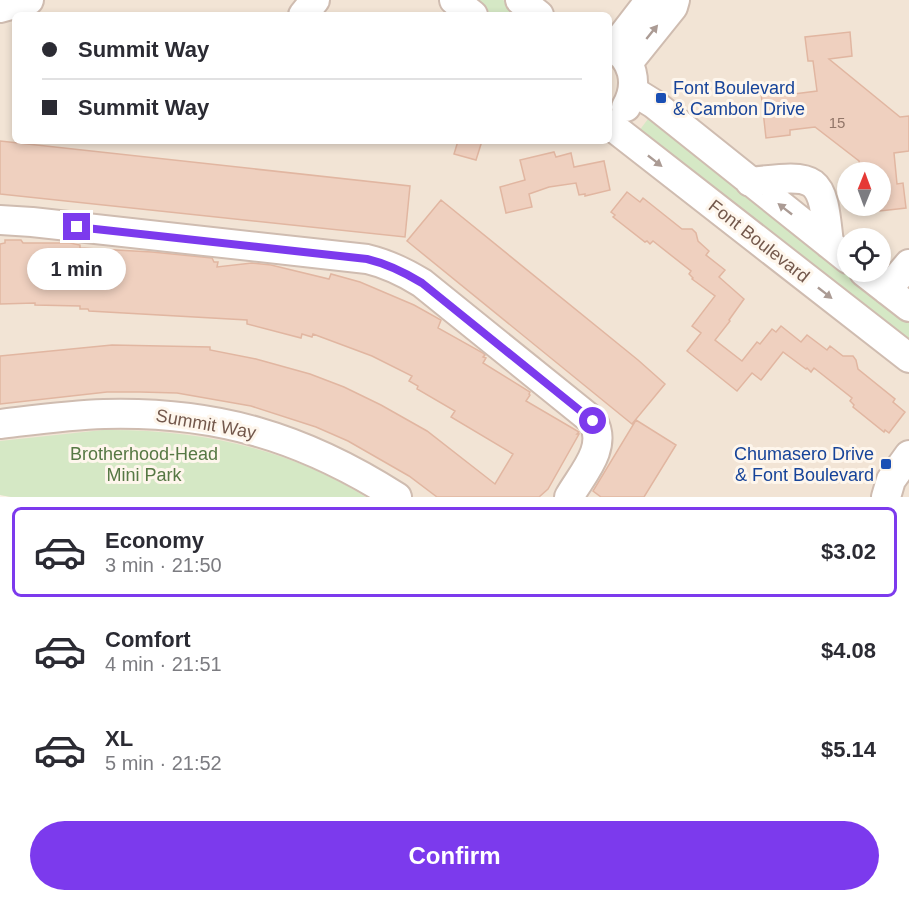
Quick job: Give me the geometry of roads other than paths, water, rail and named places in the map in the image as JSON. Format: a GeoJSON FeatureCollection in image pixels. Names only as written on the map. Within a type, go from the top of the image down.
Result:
{"type":"FeatureCollection","features":[{"type":"Feature","properties":{"kind":"street"},"geometry":{"type":"LineString","coordinates":[[0,8],[29,0]]}},
{"type":"Feature","properties":{"kind":"street"},"geometry":{"type":"LineString","coordinates":[[305,12],[315,0]]}},
{"type":"Feature","properties":{"kind":"street"},"geometry":{"type":"LineString","coordinates":[[454,0],[469,12]]}},
{"type":"Feature","properties":{"kind":"street"},"geometry":{"type":"LineString","coordinates":[[520,0],[535,12]]}},
{"type":"Feature","properties":{"kind":"street"},"geometry":{"type":"LineString","coordinates":[[617,52],[650,0]]}},
{"type":"Feature","properties":{"kind":"street"},"geometry":{"type":"LineString","coordinates":[[617,52],[673,7],[675,0]]}},
{"type":"Feature","properties":{"kind":"street"},"geometry":{"type":"LineString","coordinates":[[612,120],[627,106],[634,81],[617,52]]}},
{"type":"Feature","properties":{"kind":"street"},"geometry":{"type":"LineString","coordinates":[[633,91],[654,104],[837,250]]}},
{"type":"Feature","properties":{"kind":"street","name":"Font Boulevard"},"geometry":{"type":"LineString","coordinates":[[612,125],[909,358]]}},
{"type":"Feature","properties":{"kind":"street"},"geometry":{"type":"LineString","coordinates":[[750,182],[788,178],[807,180],[813,184],[820,190],[824,199],[837,247]]}},
{"type":"Feature","properties":{"kind":"street"},"geometry":{"type":"LineString","coordinates":[[0,220],[367,259],[405,272],[422,283],[593,421],[598,431],[599,443],[569,497]]}},
{"type":"Feature","properties":{"kind":"street"},"geometry":{"type":"LineString","coordinates":[[877,282],[898,299],[909,264]]}},
{"type":"Feature","properties":{"kind":"street","name":"Summit Way"},"geometry":{"type":"LineString","coordinates":[[0,424],[111,414],[178,416],[218,422],[293,442],[329,457],[397,497]]}},
{"type":"Feature","properties":{"kind":"street"},"geometry":{"type":"LineString","coordinates":[[886,497],[891,480],[909,454]]}},
{"type":"Feature","properties":{"kind":"place","name":"Font Boulevard & Cambon Drive"},"geometry":{"type":"Point","coordinates":[661,98]}},
{"type":"Feature","properties":{"kind":"place","name":"Chumasero Drive & Font Boulevard"},"geometry":{"type":"Point","coordinates":[886,464]}},
{"type":"Feature","properties":{"kind":"park label","name":"Brotherhood-Head Mini Park"},"geometry":{"type":"Point","coordinates":[144,464]}}]}
